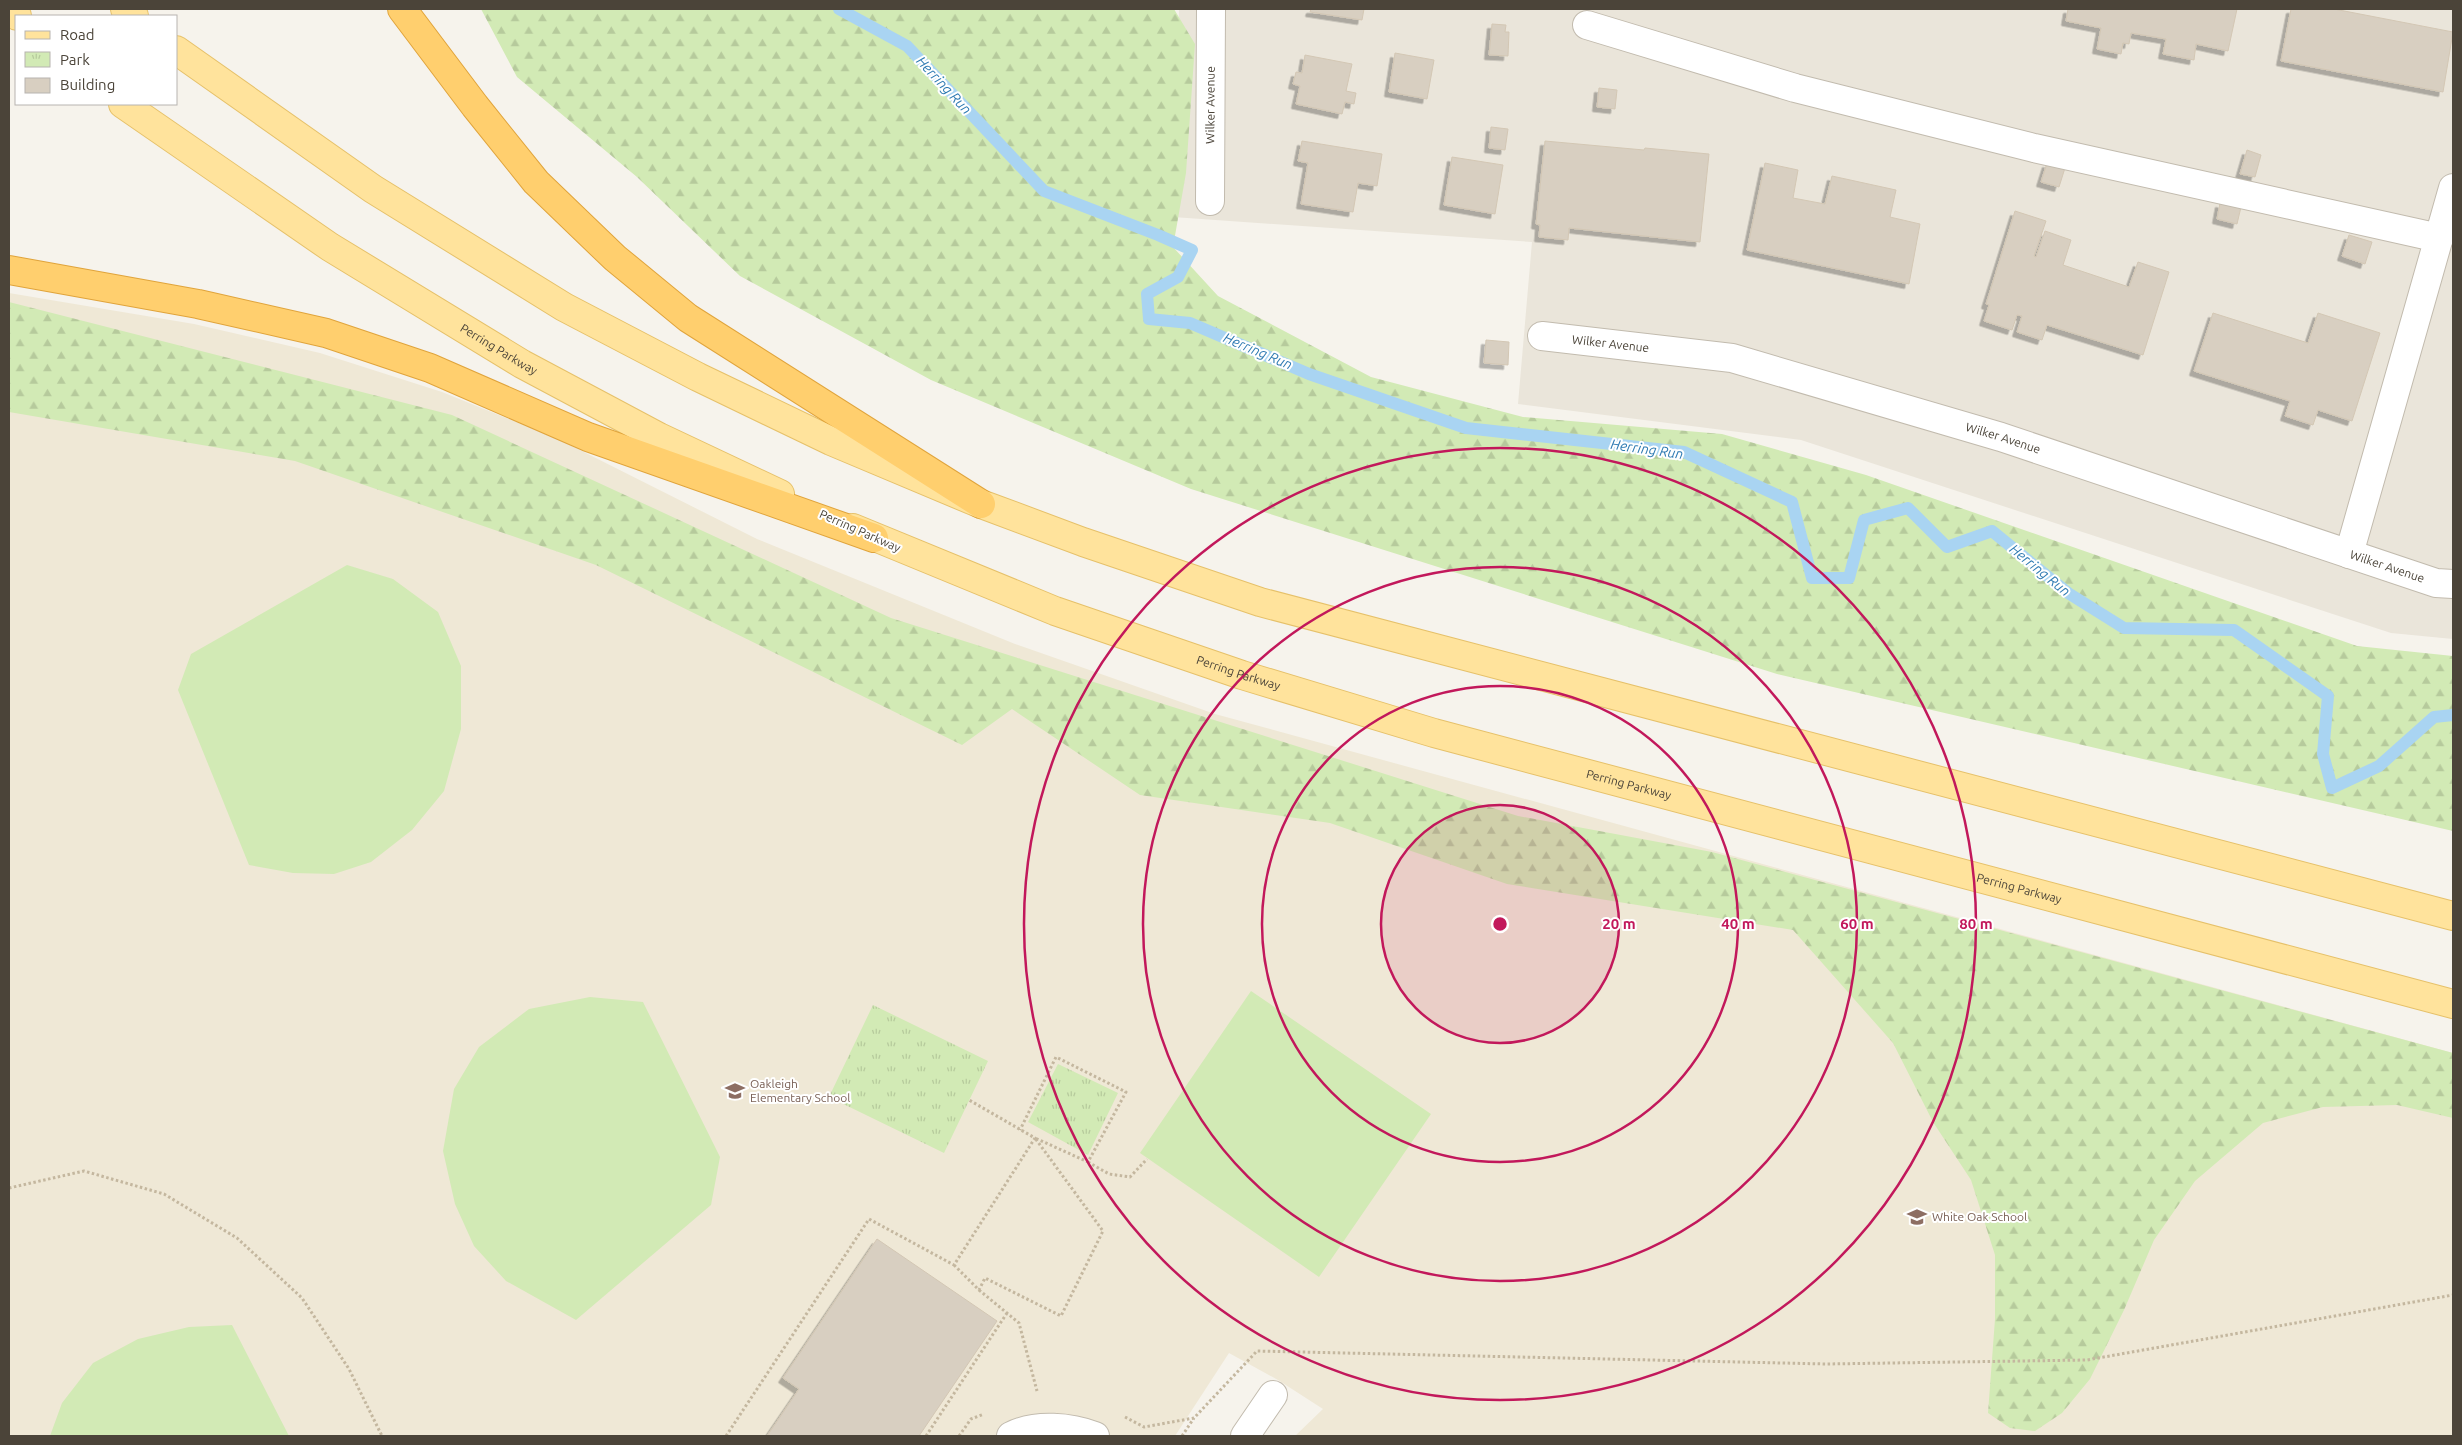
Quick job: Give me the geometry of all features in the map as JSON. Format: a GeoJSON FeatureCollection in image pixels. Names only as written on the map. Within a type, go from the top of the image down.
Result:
{"type":"FeatureCollection","features":[{"type":"Feature","properties":{"kind":"highway"},"geometry":{"type":"LineString","coordinates":[[402,9],[475,106],[536,182],[615,258],[688,318],[981,504]]}},
{"type":"Feature","properties":{"kind":"highway"},"geometry":{"type":"LineString","coordinates":[[9,270],[198,304],[326,333],[430,368],[588,437],[874,538]]}},
{"type":"Feature","properties":{"kind":"main road"},"geometry":{"type":"LineString","coordinates":[[178,51],[373,189],[564,307],[698,377],[831,442],[981,504],[1260,602],[2453,916]]}},
{"type":"Feature","properties":{"kind":"main road","name":"Perring Parkway"},"geometry":{"type":"LineString","coordinates":[[124,105],[330,247],[522,364],[659,437],[874,538],[1055,611],[1242,675],[1434,733],[2453,1004]]}},
{"type":"Feature","properties":{"kind":"street","name":"Wilker Avenue"},"geometry":{"type":"LineString","coordinates":[[1210,201],[1211,9]]}},
{"type":"Feature","properties":{"kind":"street"},"geometry":{"type":"LineString","coordinates":[[1587,25],[1796,88],[2034,148],[2440,238]]}},
{"type":"Feature","properties":{"kind":"street"},"geometry":{"type":"LineString","coordinates":[[2349,554],[2453,188]]}},
{"type":"Feature","properties":{"kind":"street","name":"Wilker Avenue"},"geometry":{"type":"LineString","coordinates":[[1542,336],[1732,358],[2001,437],[2436,583],[2453,584]]}},
{"type":"Feature","properties":{"kind":"street"},"geometry":{"type":"LineString","coordinates":[[1245,1436],[1273,1395]]}},
{"type":"Feature","properties":{"kind":"street"},"geometry":{"type":"LineString","coordinates":[[1011,1436],[1048,1428],[1081,1431],[1095,1436]]}},
{"type":"Feature","properties":{"kind":"path"},"geometry":{"type":"LineString","coordinates":[[1020,1130],[1056,1057],[1126,1092],[1088,1162]]}},
{"type":"Feature","properties":{"kind":"path"},"geometry":{"type":"LineString","coordinates":[[969,1100],[1035,1138],[1088,1162],[1109,1174],[1130,1177],[1148,1159]]}},
{"type":"Feature","properties":{"kind":"path"},"geometry":{"type":"LineString","coordinates":[[954,1265],[1035,1138]]}},
{"type":"Feature","properties":{"kind":"path"},"geometry":{"type":"LineString","coordinates":[[979,1290],[985,1278],[1061,1316],[1102,1231],[1035,1138]]}},
{"type":"Feature","properties":{"kind":"path"},"geometry":{"type":"LineString","coordinates":[[9,1188],[84,1170],[164,1194],[237,1238],[302,1298],[349,1369],[382,1436]]}},
{"type":"Feature","properties":{"kind":"path"},"geometry":{"type":"LineString","coordinates":[[726,1436],[869,1220],[954,1265],[979,1290],[1019,1323],[1037,1391]]}},
{"type":"Feature","properties":{"kind":"path"},"geometry":{"type":"LineString","coordinates":[[1182,1436],[1194,1418],[1257,1351],[1826,1364],[2086,1360],[2453,1295]]}},
{"type":"Feature","properties":{"kind":"path"},"geometry":{"type":"LineString","coordinates":[[926,1436],[1008,1313]]}},
{"type":"Feature","properties":{"kind":"path"},"geometry":{"type":"LineString","coordinates":[[1028,1395],[1037,1391],[1046,1392]]}},
{"type":"Feature","properties":{"kind":"path"},"geometry":{"type":"LineString","coordinates":[[958,1436],[971,1419],[987,1412]]}},
{"type":"Feature","properties":{"kind":"path"},"geometry":{"type":"LineString","coordinates":[[1118,1413],[1144,1427],[1194,1418]]}},
{"type":"Feature","properties":{"kind":"shaded area"},"geometry":{"type":"Polygon","coordinates":[[[1179,9],[2453,9],[2453,639],[2391,633],[1801,440],[1518,404],[1532,242],[1173,217],[1179,9]]]}},
{"type":"Feature","properties":{"kind":"shaded area","name":"Oakleigh Elementary School"},"geometry":{"type":"Polygon","coordinates":[[[9,293],[194,324],[320,353],[442,392],[556,438],[757,539],[1015,644],[1215,714],[2453,1053],[2453,1436],[1295,1436],[1323,1409],[1278,1380],[1229,1353],[1175,1436],[9,1436],[9,293]]]}},
{"type":"Feature","properties":{"kind":"green space"},"geometry":{"type":"Polygon","coordinates":[[[481,9],[1174,9],[1195,44],[1186,173],[1173,247],[1218,296],[1371,377],[1523,417],[1722,434],[1866,475],[2357,646],[2453,656],[2453,831],[1777,674],[1191,489],[931,380],[740,276],[637,177],[517,77],[481,9]]]}},
{"type":"Feature","properties":{"kind":"green space"},"geometry":{"type":"Polygon","coordinates":[[[9,302],[452,415],[891,618],[1518,816],[1712,852],[2453,1053],[2453,1118],[2397,1105],[2323,1107],[2263,1123],[2195,1181],[2154,1240],[2124,1310],[2090,1379],[2062,1413],[2035,1431],[2010,1428],[1988,1413],[1995,1319],[1995,1255],[1971,1180],[1933,1122],[1893,1043],[1793,930],[1507,884],[1330,823],[1140,795],[1012,709],[962,745],[596,565],[295,461],[9,412],[9,302]]]}},
{"type":"Feature","properties":{"kind":"green space"},"geometry":{"type":"Polygon","coordinates":[[[347,565],[393,579],[438,612],[461,666],[461,729],[444,791],[412,830],[371,862],[334,874],[293,873],[249,865],[178,690],[191,654],[347,565]]]}},
{"type":"Feature","properties":{"kind":"green space"},"geometry":{"type":"Polygon","coordinates":[[[1251,991],[1431,1114],[1319,1277],[1140,1153],[1251,991]]]}},
{"type":"Feature","properties":{"kind":"green space"},"geometry":{"type":"Polygon","coordinates":[[[590,997],[643,1002],[720,1157],[711,1205],[576,1320],[506,1281],[474,1246],[455,1204],[443,1151],[454,1089],[479,1047],[529,1009],[590,997]]]}},
{"type":"Feature","properties":{"kind":"green space"},"geometry":{"type":"Polygon","coordinates":[[[873,1005],[988,1061],[944,1153],[829,1097],[873,1005]]]}},
{"type":"Feature","properties":{"kind":"green space"},"geometry":{"type":"Polygon","coordinates":[[[1058,1064],[1118,1093],[1088,1155],[1028,1122],[1058,1064]]]}},
{"type":"Feature","properties":{"kind":"green space"},"geometry":{"type":"Polygon","coordinates":[[[232,1325],[289,1436],[50,1436],[62,1403],[93,1363],[138,1339],[189,1327],[232,1325]]]}},
{"type":"Feature","properties":{"kind":"building"},"geometry":{"type":"Polygon","coordinates":[[[1311,9],[1364,9],[1362,20],[1310,12],[1311,9]]]}},
{"type":"Feature","properties":{"kind":"building"},"geometry":{"type":"Polygon","coordinates":[[[2068,9],[2237,9],[2228,51],[2196,44],[2194,60],[2163,54],[2166,39],[2131,33],[2129,44],[2123,43],[2121,54],[2097,49],[2101,28],[2066,21],[2068,9]]]}},
{"type":"Feature","properties":{"kind":"building"},"geometry":{"type":"Polygon","coordinates":[[[2291,9],[2334,9],[2453,32],[2443,92],[2281,61],[2291,9]]]}},
{"type":"Feature","properties":{"kind":"building"},"geometry":{"type":"Polygon","coordinates":[[[1492,24],[1506,25],[1505,32],[1509,32],[1508,56],[1489,55],[1492,24]]]}},
{"type":"Feature","properties":{"kind":"building"},"geometry":{"type":"Polygon","coordinates":[[[1395,53],[1434,60],[1427,99],[1389,92],[1395,53]]]}},
{"type":"Feature","properties":{"kind":"building"},"geometry":{"type":"Polygon","coordinates":[[[1305,55],[1352,64],[1346,91],[1356,93],[1354,104],[1345,102],[1342,114],[1296,104],[1300,86],[1293,84],[1296,72],[1302,73],[1305,55]]]}},
{"type":"Feature","properties":{"kind":"building"},"geometry":{"type":"Polygon","coordinates":[[[1599,88],[1617,90],[1615,109],[1597,107],[1599,88]]]}},
{"type":"Feature","properties":{"kind":"building"},"geometry":{"type":"Polygon","coordinates":[[[1491,127],[1508,129],[1505,150],[1489,148],[1491,127]]]}},
{"type":"Feature","properties":{"kind":"building"},"geometry":{"type":"Polygon","coordinates":[[[1302,141],[1382,154],[1377,186],[1358,183],[1353,212],[1301,204],[1308,163],[1298,161],[1302,141]]]}},
{"type":"Feature","properties":{"kind":"building"},"geometry":{"type":"Polygon","coordinates":[[[1545,141],[1709,154],[1700,242],[1569,228],[1568,240],[1539,237],[1540,225],[1536,224],[1545,141]]]}},
{"type":"Feature","properties":{"kind":"building"},"geometry":{"type":"Polygon","coordinates":[[[2247,150],[2261,155],[2255,177],[2240,174],[2247,150]]]}},
{"type":"Feature","properties":{"kind":"building"},"geometry":{"type":"Polygon","coordinates":[[[1452,157],[1503,165],[1495,214],[1444,205],[1452,157]]]}},
{"type":"Feature","properties":{"kind":"building"},"geometry":{"type":"Polygon","coordinates":[[[1765,163],[1798,170],[1793,198],[1825,204],[1832,176],[1896,190],[1890,217],[1920,224],[1909,284],[1747,250],[1765,163]]]}},
{"type":"Feature","properties":{"kind":"building"},"geometry":{"type":"Polygon","coordinates":[[[2047,163],[2065,168],[2059,187],[2041,182],[2047,163]]]}},
{"type":"Feature","properties":{"kind":"building"},"geometry":{"type":"Polygon","coordinates":[[[2220,203],[2241,207],[2237,224],[2217,219],[2220,203]]]}},
{"type":"Feature","properties":{"kind":"building"},"geometry":{"type":"Polygon","coordinates":[[[2015,211],[2046,221],[2034,256],[2036,257],[2045,231],[2071,240],[2063,265],[2129,287],[2138,262],[2169,272],[2143,355],[2047,325],[2042,340],[2017,332],[2022,316],[2017,315],[2012,330],[1984,321],[1989,305],[1986,304],[2015,211]]]}},
{"type":"Feature","properties":{"kind":"building"},"geometry":{"type":"Polygon","coordinates":[[[2349,235],[2372,242],[2365,264],[2342,256],[2349,235]]]}},
{"type":"Feature","properties":{"kind":"building"},"geometry":{"type":"Polygon","coordinates":[[[2213,313],[2308,343],[2318,313],[2380,333],[2352,421],[2318,410],[2313,425],[2285,416],[2290,401],[2194,371],[2213,313]]]}},
{"type":"Feature","properties":{"kind":"building"},"geometry":{"type":"Polygon","coordinates":[[[1486,340],[1509,342],[1508,365],[1484,363],[1486,340]]]}},
{"type":"Feature","properties":{"kind":"building"},"geometry":{"type":"Polygon","coordinates":[[[877,1239],[997,1321],[919,1436],[767,1436],[799,1389],[783,1378],[877,1239]]]}},
{"type":"Feature","properties":{"kind":"waterway","name":"Herring Run"},"geometry":{"type":"LineString","coordinates":[[839,9],[907,46],[1044,191],[1192,250],[1178,277],[1147,294],[1149,319],[1190,323],[1309,374],[1466,428],[1684,452],[1792,502],[1812,578],[1849,578],[1864,520],[1908,508],[1947,547],[1992,531],[2068,593],[2124,628],[2234,630],[2328,696],[2323,754],[2332,788],[2379,766],[2434,717],[2453,715]]}},
{"type":"Feature","properties":{"kind":"place","name":"Oakleigh Elementary School"},"geometry":{"type":"Point","coordinates":[735,1091]}},
{"type":"Feature","properties":{"kind":"place","name":"White Oak School"},"geometry":{"type":"Point","coordinates":[1917,1217]}}]}
